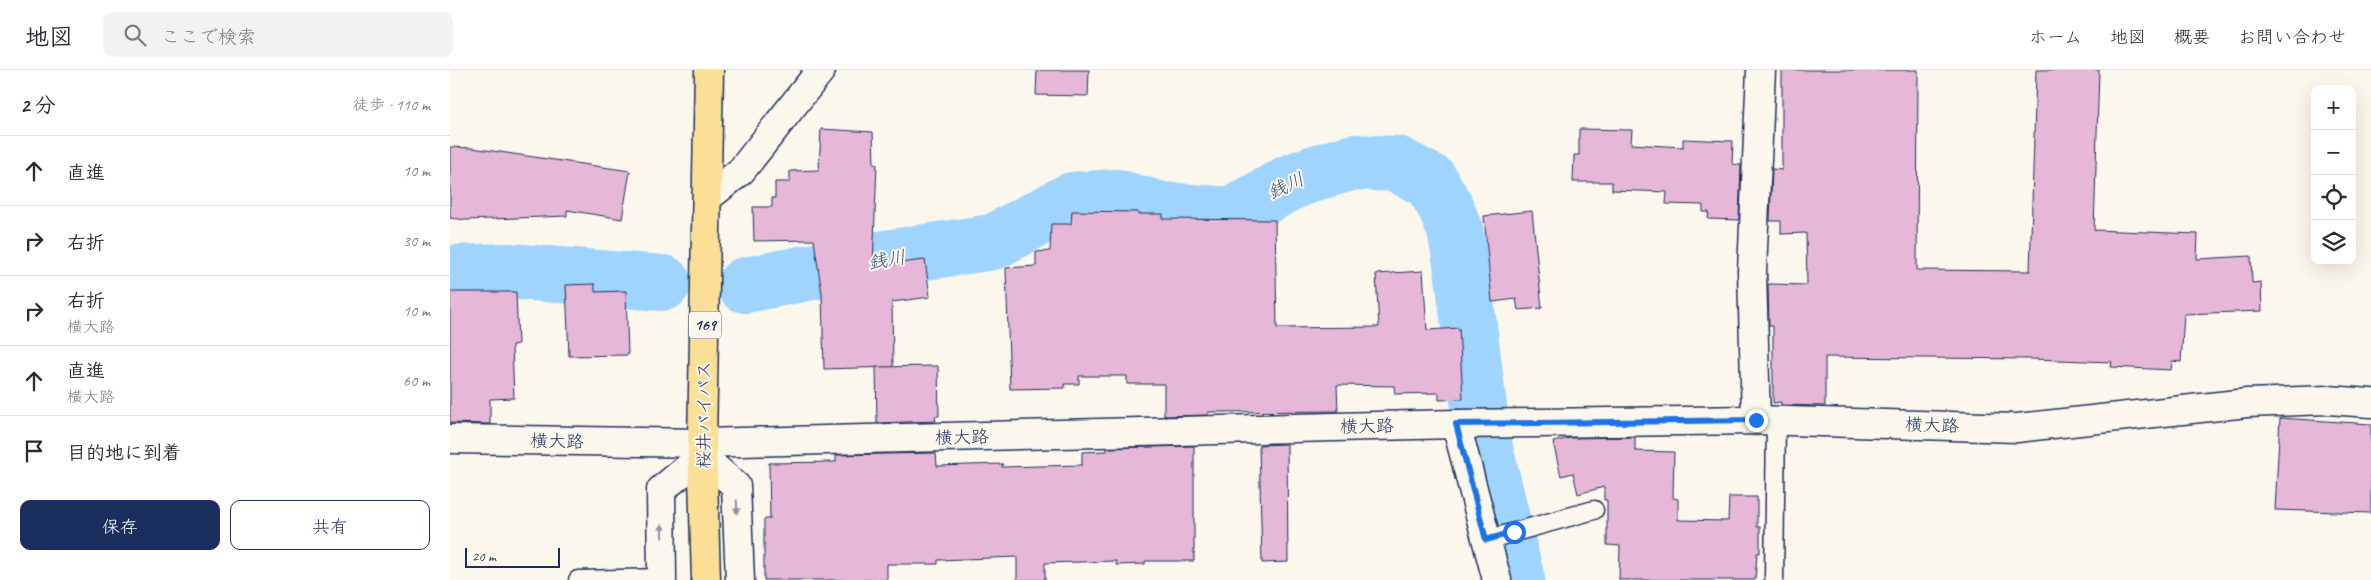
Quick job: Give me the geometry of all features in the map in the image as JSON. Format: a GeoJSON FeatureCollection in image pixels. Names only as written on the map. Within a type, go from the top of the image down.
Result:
{"type":"FeatureCollection","features":[{"type":"Feature","properties":{"kind":"highway","name":"桜井バイパス"},"geometry":{"type":"LineString","coordinates":[[706,580],[702,450],[709,70]]}},
{"type":"Feature","properties":{"kind":"street"},"geometry":{"type":"LineString","coordinates":[[707,198],[741,171],[821,70]]}},
{"type":"Feature","properties":{"kind":"street"},"geometry":{"type":"LineString","coordinates":[[1761,70],[1752,271],[1766,420]]}},
{"type":"Feature","properties":{"kind":"street","name":"横大路"},"geometry":{"type":"LineString","coordinates":[[450,439],[702,450],[1473,424],[1766,420],[2017,428],[2247,403],[2328,400],[2371,403]]}},
{"type":"Feature","properties":{"kind":"street"},"geometry":{"type":"LineString","coordinates":[[1473,424],[1500,536],[1497,580]]}},
{"type":"Feature","properties":{"kind":"street"},"geometry":{"type":"LineString","coordinates":[[662,579],[661,490],[702,450],[736,486],[740,580]]}},
{"type":"Feature","properties":{"kind":"lane"},"geometry":{"type":"LineString","coordinates":[[1766,420],[1774,580]]}},
{"type":"Feature","properties":{"kind":"lane"},"geometry":{"type":"LineString","coordinates":[[1500,536],[1594,510]]}},
{"type":"Feature","properties":{"kind":"lane"},"geometry":{"type":"LineString","coordinates":[[578,580],[662,579]]}},
{"type":"Feature","properties":{"kind":"building"},"geometry":{"type":"Polygon","coordinates":[[[1037,70],[1089,70],[1088,96],[1036,95],[1037,70]]]}},
{"type":"Feature","properties":{"kind":"building"},"geometry":{"type":"Polygon","coordinates":[[[1782,70],[1918,70],[1917,270],[2030,271],[2036,70],[2099,70],[2094,230],[2198,234],[2197,259],[2251,256],[2252,283],[2261,282],[2262,311],[2184,314],[2181,362],[2172,361],[2171,370],[2111,367],[2112,362],[2032,359],[1825,357],[1825,406],[1781,405],[1781,402],[1773,403],[1773,326],[1769,326],[1768,284],[1807,285],[1806,233],[1781,234],[1781,221],[1770,221],[1772,169],[1782,170],[1782,70]]]}},
{"type":"Feature","properties":{"kind":"building"},"geometry":{"type":"Polygon","coordinates":[[[821,129],[873,132],[874,164],[877,164],[873,266],[925,260],[930,297],[892,302],[893,367],[824,369],[822,294],[814,240],[754,241],[753,207],[772,207],[772,198],[775,198],[775,182],[790,182],[790,171],[819,170],[821,129]]]}},
{"type":"Feature","properties":{"kind":"building"},"geometry":{"type":"Polygon","coordinates":[[[1579,129],[1632,130],[1631,144],[1683,147],[1683,139],[1733,141],[1732,164],[1741,165],[1739,220],[1708,219],[1709,212],[1703,212],[1703,205],[1666,204],[1667,192],[1612,190],[1612,182],[1573,182],[1574,155],[1579,155],[1579,129]]]}},
{"type":"Feature","properties":{"kind":"building"},"geometry":{"type":"Polygon","coordinates":[[[450,147],[472,148],[630,171],[622,219],[567,210],[567,216],[467,220],[450,218],[450,147]]]}},
{"type":"Feature","properties":{"kind":"building"},"geometry":{"type":"Polygon","coordinates":[[[1072,211],[1163,214],[1163,219],[1275,220],[1277,328],[1379,327],[1376,274],[1423,271],[1427,330],[1459,328],[1463,399],[1439,400],[1439,393],[1395,394],[1394,386],[1337,385],[1338,411],[1208,412],[1208,415],[1164,416],[1164,384],[1127,384],[1127,376],[1079,376],[1079,384],[1064,384],[1065,388],[1010,389],[1006,268],[1036,266],[1036,252],[1050,251],[1051,224],[1071,224],[1072,211]]]}},
{"type":"Feature","properties":{"kind":"building"},"geometry":{"type":"Polygon","coordinates":[[[1532,211],[1542,308],[1518,310],[1516,299],[1492,302],[1484,216],[1532,211]]]}},
{"type":"Feature","properties":{"kind":"building"},"geometry":{"type":"Polygon","coordinates":[[[595,284],[595,292],[626,291],[628,355],[569,356],[566,285],[595,284]]]}},
{"type":"Feature","properties":{"kind":"building"},"geometry":{"type":"Polygon","coordinates":[[[450,292],[516,292],[518,344],[512,345],[514,398],[490,399],[490,424],[450,423],[450,292]]]}},
{"type":"Feature","properties":{"kind":"building"},"geometry":{"type":"Polygon","coordinates":[[[938,366],[939,416],[935,416],[936,421],[877,423],[876,367],[938,366]]]}},
{"type":"Feature","properties":{"kind":"building"},"geometry":{"type":"Polygon","coordinates":[[[2280,418],[2371,424],[2371,513],[2275,510],[2280,418]]]}},
{"type":"Feature","properties":{"kind":"building"},"geometry":{"type":"Polygon","coordinates":[[[1635,437],[1635,451],[1674,452],[1673,498],[1678,499],[1678,520],[1728,521],[1729,497],[1757,497],[1757,527],[1760,527],[1760,553],[1757,553],[1755,580],[1619,580],[1620,546],[1607,545],[1607,500],[1604,500],[1604,487],[1578,494],[1573,473],[1561,476],[1553,442],[1570,438],[1635,437]]]}},
{"type":"Feature","properties":{"kind":"building"},"geometry":{"type":"Polygon","coordinates":[[[1287,444],[1288,562],[1262,563],[1259,445],[1287,444]]]}},
{"type":"Feature","properties":{"kind":"building"},"geometry":{"type":"Polygon","coordinates":[[[1194,446],[1194,561],[1145,561],[1145,564],[1116,565],[1116,561],[1045,563],[1045,580],[1017,580],[1017,557],[938,560],[938,564],[887,564],[887,580],[764,580],[764,519],[770,519],[769,463],[836,462],[836,455],[936,453],[937,466],[1003,464],[1002,467],[1082,465],[1082,452],[1107,451],[1107,448],[1194,446]]]}},
{"type":"Feature","properties":{"kind":"waterway","name":"銭川"},"geometry":{"type":"LineString","coordinates":[[745,285],[879,259],[993,242],[1072,200],[1116,197],[1161,210],[1232,215],[1289,183],[1315,173],[1354,162],[1397,164],[1431,182],[1445,206],[1455,230],[1462,268],[1483,440],[1517,580]]}},
{"type":"Feature","properties":{"kind":"waterway","name":"銭川"},"geometry":{"type":"LineString","coordinates":[[450,273],[508,271],[663,283]]}},
{"type":"Feature","properties":{"kind":"route"},"geometry":{"type":"LineString","coordinates":[[1514,532],[1486,540],[1456,424],[1756,420]]}}]}
